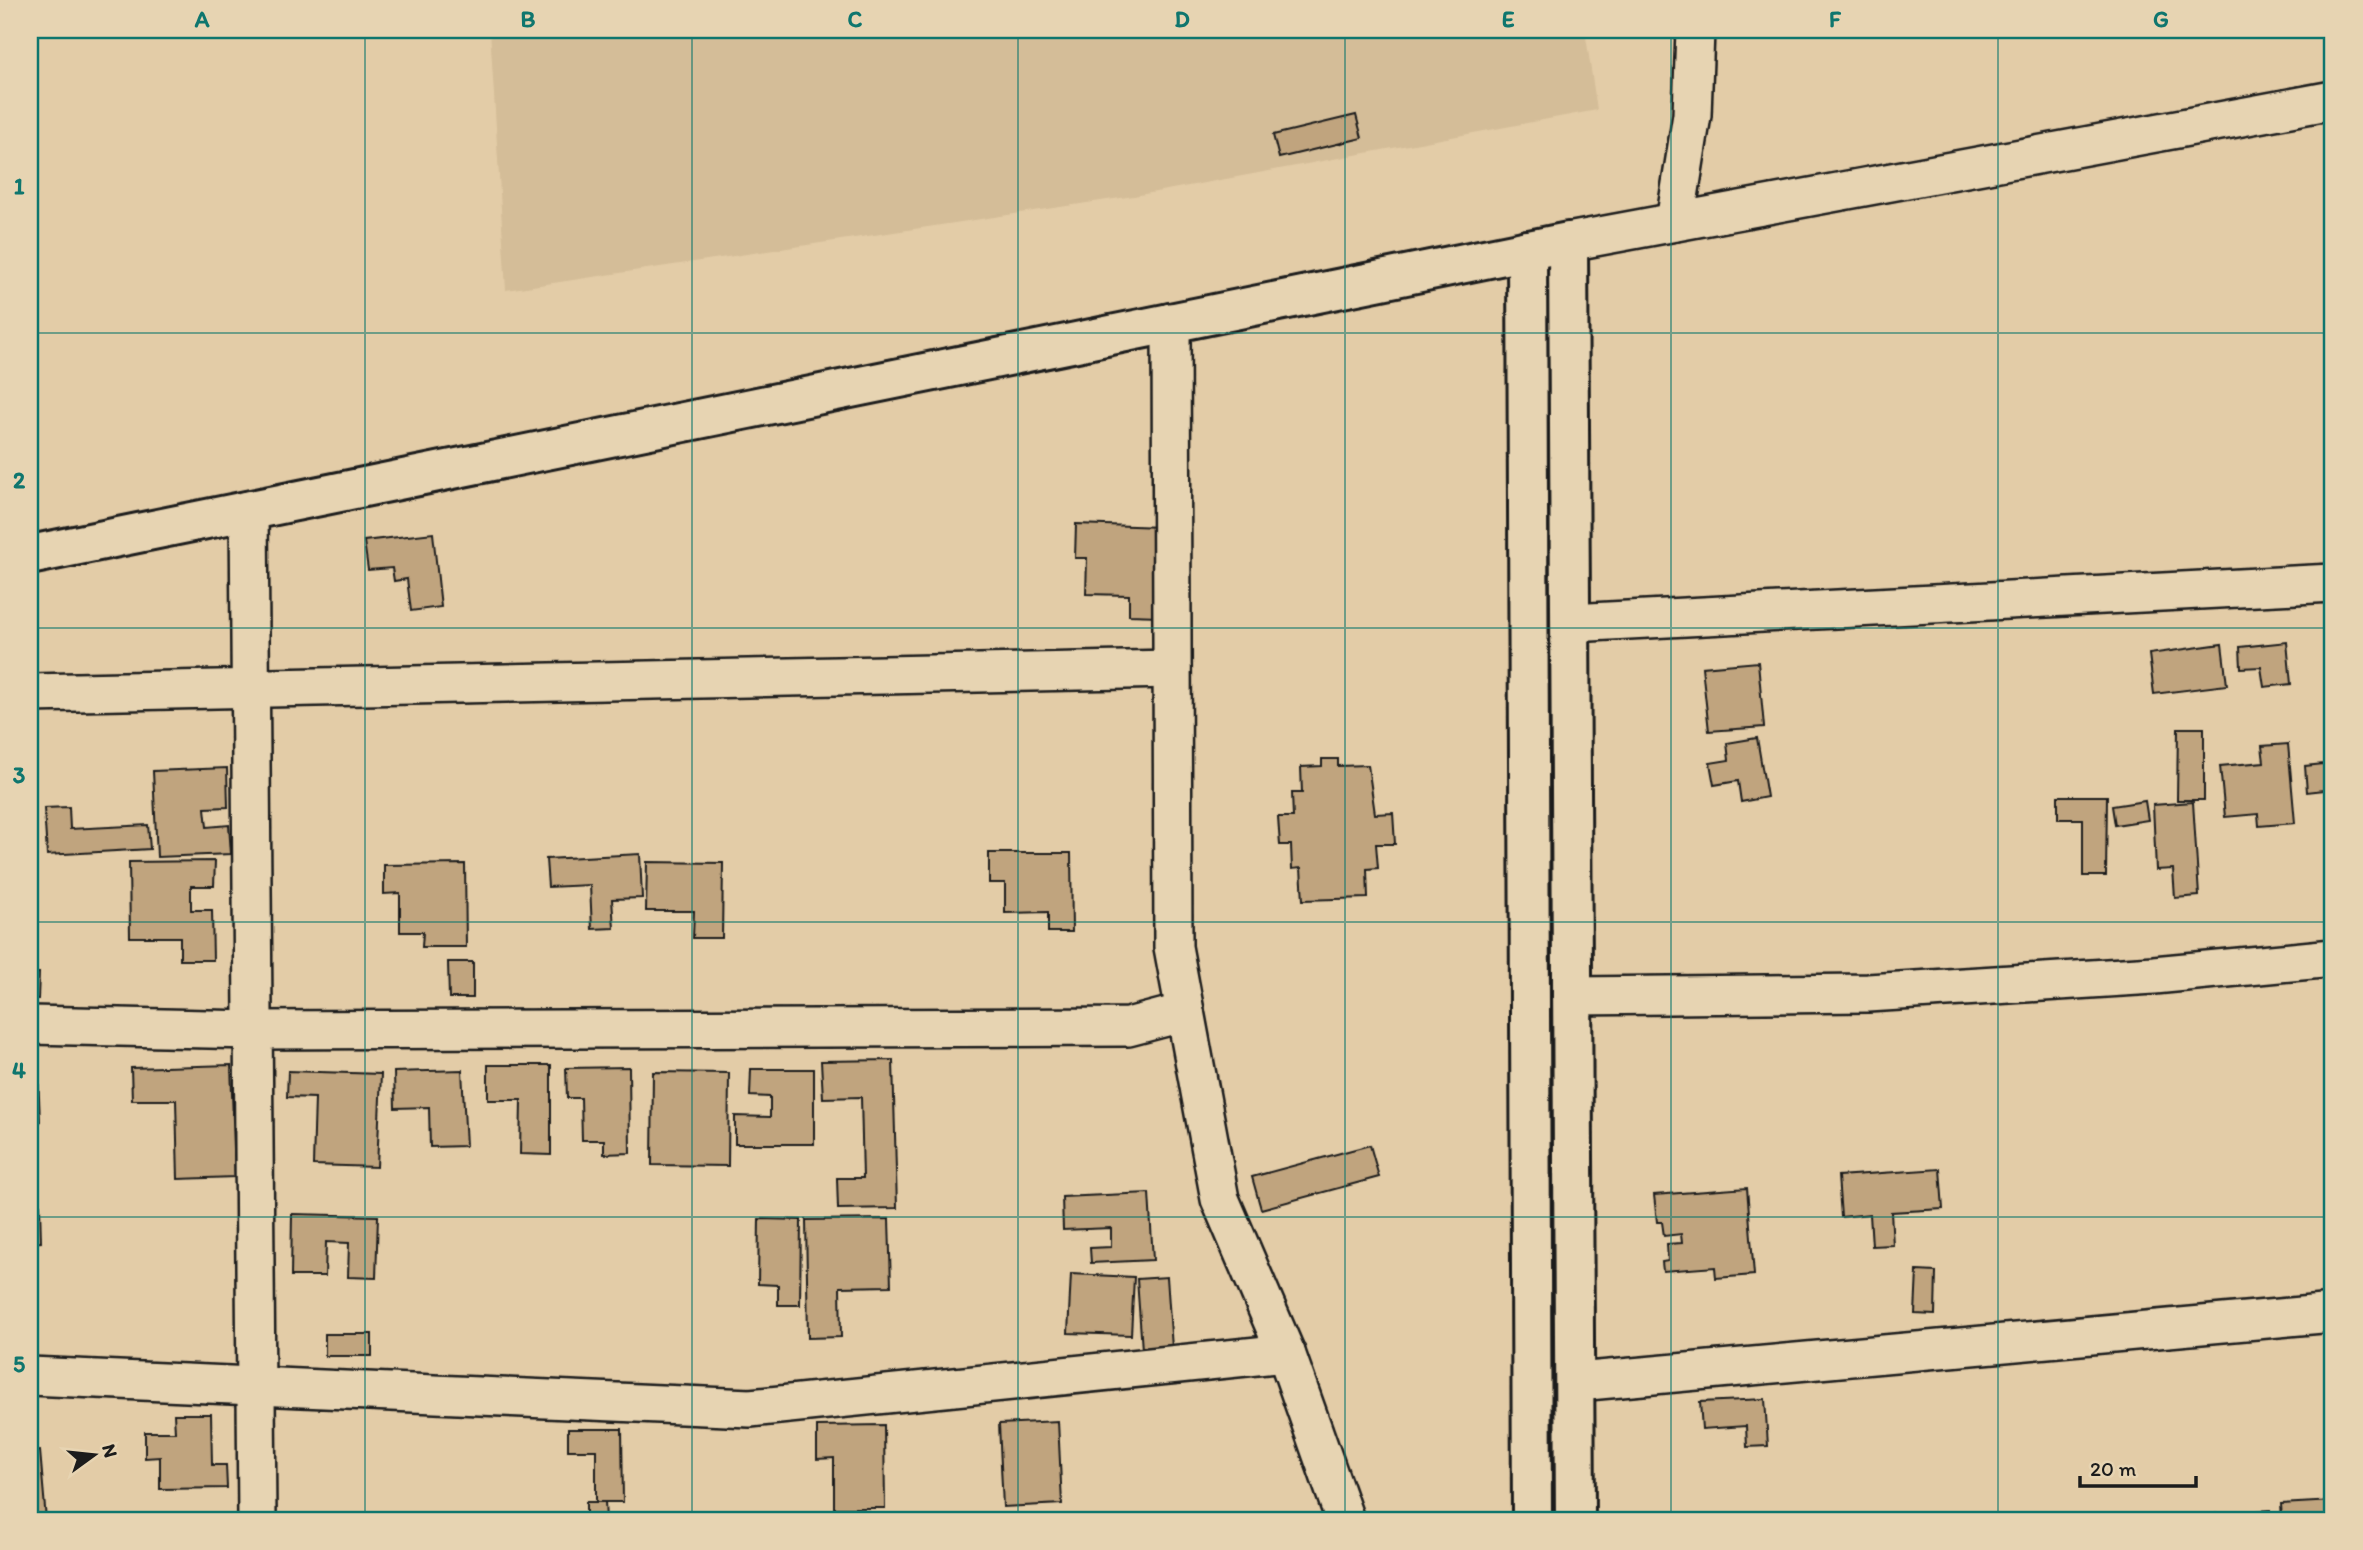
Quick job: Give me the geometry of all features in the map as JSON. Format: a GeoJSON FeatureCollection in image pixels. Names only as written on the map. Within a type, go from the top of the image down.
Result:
{"type":"FeatureCollection","features":[{"type":"Feature","properties":{"kind":"street"},"geometry":{"type":"LineString","coordinates":[[1675,222],[1692,115],[1695,30]]}},
{"type":"Feature","properties":{"kind":"street"},"geometry":{"type":"LineString","coordinates":[[30,555],[1527,250],[2333,100]]}},
{"type":"Feature","properties":{"kind":"street"},"geometry":{"type":"LineString","coordinates":[[1568,242],[1577,1382],[1575,1520]]}},
{"type":"Feature","properties":{"kind":"street"},"geometry":{"type":"LineString","coordinates":[[1527,250],[1532,1520]]}},
{"type":"Feature","properties":{"kind":"street"},"geometry":{"type":"LineString","coordinates":[[1171,322],[1173,947],[1220,1199],[1286,1353],[1345,1520]]}},
{"type":"Feature","properties":{"kind":"street"},"geometry":{"type":"LineString","coordinates":[[249,510],[257,1520]]}},
{"type":"Feature","properties":{"kind":"street"},"geometry":{"type":"LineString","coordinates":[[1571,623],[2333,583]]}},
{"type":"Feature","properties":{"kind":"street"},"geometry":{"type":"LineString","coordinates":[[30,693],[1172,669]]}},
{"type":"Feature","properties":{"kind":"street"},"geometry":{"type":"LineString","coordinates":[[1574,996],[1868,993],[2154,975],[2333,958]]}},
{"type":"Feature","properties":{"kind":"street"},"geometry":{"type":"LineString","coordinates":[[30,1025],[253,1030],[1128,1027],[1185,1012]]}},
{"type":"Feature","properties":{"kind":"street"},"geometry":{"type":"LineString","coordinates":[[1577,1382],[2333,1313]]}},
{"type":"Feature","properties":{"kind":"street"},"geometry":{"type":"LineString","coordinates":[[30,1376],[750,1408],[1286,1353]]}},
{"type":"Feature","properties":{"kind":"shaded area"},"geometry":{"type":"Polygon","coordinates":[[[490,30],[1585,30],[1597,110],[1134,196],[506,290],[490,30]]]}},
{"type":"Feature","properties":{"kind":"building"},"geometry":{"type":"Polygon","coordinates":[[[1356,115],[1362,138],[1279,158],[1273,135],[1356,115]]]}},
{"type":"Feature","properties":{"kind":"building"},"geometry":{"type":"Polygon","coordinates":[[[1076,524],[1161,527],[1159,616],[1129,615],[1129,595],[1086,594],[1087,558],[1075,558],[1076,524]]]}},
{"type":"Feature","properties":{"kind":"building"},"geometry":{"type":"Polygon","coordinates":[[[433,533],[441,607],[411,611],[407,579],[394,581],[392,568],[368,570],[364,541],[433,533]]]}},
{"type":"Feature","properties":{"kind":"building"},"geometry":{"type":"Polygon","coordinates":[[[2287,642],[2291,684],[2264,687],[2261,667],[2241,668],[2240,647],[2287,642]]]}},
{"type":"Feature","properties":{"kind":"building"},"geometry":{"type":"Polygon","coordinates":[[[2222,644],[2227,685],[2154,694],[2149,654],[2222,644]]]}},
{"type":"Feature","properties":{"kind":"building"},"geometry":{"type":"Polygon","coordinates":[[[1758,662],[1764,727],[1709,731],[1702,667],[1758,662]]]}},
{"type":"Feature","properties":{"kind":"building"},"geometry":{"type":"Polygon","coordinates":[[[2178,728],[2204,728],[2204,800],[2177,800],[2178,728]]]}},
{"type":"Feature","properties":{"kind":"building"},"geometry":{"type":"Polygon","coordinates":[[[1757,738],[1767,797],[1741,802],[1738,781],[1714,785],[1710,763],[1729,760],[1727,743],[1757,738]]]}},
{"type":"Feature","properties":{"kind":"building"},"geometry":{"type":"Polygon","coordinates":[[[2288,744],[2295,823],[2259,826],[2258,814],[2225,817],[2220,766],[2264,762],[2262,746],[2288,744]]]}},
{"type":"Feature","properties":{"kind":"building"},"geometry":{"type":"Polygon","coordinates":[[[1322,759],[1338,759],[1338,766],[1368,765],[1375,814],[1393,813],[1395,844],[1376,844],[1378,868],[1367,869],[1368,898],[1303,900],[1301,868],[1292,869],[1291,845],[1280,845],[1278,817],[1293,817],[1292,793],[1302,793],[1301,767],[1322,766],[1322,759]]]}},
{"type":"Feature","properties":{"kind":"building"},"geometry":{"type":"Polygon","coordinates":[[[2333,763],[2333,789],[2307,792],[2305,766],[2333,763]]]}},
{"type":"Feature","properties":{"kind":"building"},"geometry":{"type":"Polygon","coordinates":[[[227,768],[228,807],[205,808],[207,827],[229,825],[231,854],[157,857],[153,771],[227,768]]]}},
{"type":"Feature","properties":{"kind":"building"},"geometry":{"type":"Polygon","coordinates":[[[2058,796],[2107,796],[2106,876],[2083,876],[2083,819],[2058,819],[2058,796]]]}},
{"type":"Feature","properties":{"kind":"building"},"geometry":{"type":"Polygon","coordinates":[[[2145,801],[2148,820],[2115,825],[2112,806],[2145,801]]]}},
{"type":"Feature","properties":{"kind":"building"},"geometry":{"type":"Polygon","coordinates":[[[2193,802],[2199,896],[2175,898],[2173,869],[2156,870],[2153,805],[2193,802]]]}},
{"type":"Feature","properties":{"kind":"building"},"geometry":{"type":"Polygon","coordinates":[[[69,807],[70,829],[148,825],[150,849],[47,855],[44,808],[69,807]]]}},
{"type":"Feature","properties":{"kind":"building"},"geometry":{"type":"Polygon","coordinates":[[[30,848],[34,848],[36,910],[30,910],[30,848]]]}},
{"type":"Feature","properties":{"kind":"building"},"geometry":{"type":"Polygon","coordinates":[[[989,853],[1071,853],[1072,932],[1048,932],[1048,912],[1005,913],[1005,883],[989,883],[989,853]]]}},
{"type":"Feature","properties":{"kind":"building"},"geometry":{"type":"Polygon","coordinates":[[[640,854],[642,898],[612,899],[614,928],[592,929],[590,885],[548,887],[546,859],[640,854]]]}},
{"type":"Feature","properties":{"kind":"building"},"geometry":{"type":"Polygon","coordinates":[[[215,861],[214,886],[191,886],[191,910],[212,910],[213,960],[180,960],[180,937],[130,937],[129,862],[215,861]]]}},
{"type":"Feature","properties":{"kind":"building"},"geometry":{"type":"Polygon","coordinates":[[[647,862],[723,863],[722,938],[693,938],[694,911],[646,911],[647,862]]]}},
{"type":"Feature","properties":{"kind":"building"},"geometry":{"type":"Polygon","coordinates":[[[465,864],[466,947],[422,947],[423,932],[400,932],[400,893],[384,894],[384,865],[465,864]]]}},
{"type":"Feature","properties":{"kind":"building"},"geometry":{"type":"Polygon","coordinates":[[[448,962],[473,962],[473,998],[449,998],[448,962]]]}},
{"type":"Feature","properties":{"kind":"building"},"geometry":{"type":"Polygon","coordinates":[[[30,973],[39,973],[38,999],[30,999],[30,973]]]}},
{"type":"Feature","properties":{"kind":"building"},"geometry":{"type":"Polygon","coordinates":[[[893,1060],[897,1208],[838,1209],[837,1178],[863,1178],[861,1097],[823,1098],[821,1061],[893,1060]]]}},
{"type":"Feature","properties":{"kind":"building"},"geometry":{"type":"Polygon","coordinates":[[[231,1065],[235,1177],[178,1179],[176,1100],[132,1100],[131,1068],[231,1065]]]}},
{"type":"Feature","properties":{"kind":"building"},"geometry":{"type":"Polygon","coordinates":[[[488,1065],[551,1065],[551,1155],[520,1154],[521,1100],[488,1100],[488,1065]]]}},
{"type":"Feature","properties":{"kind":"building"},"geometry":{"type":"Polygon","coordinates":[[[629,1067],[630,1153],[604,1154],[604,1140],[582,1140],[581,1098],[567,1098],[566,1068],[629,1067]]]}},
{"type":"Feature","properties":{"kind":"building"},"geometry":{"type":"Polygon","coordinates":[[[751,1069],[814,1069],[814,1144],[735,1144],[735,1116],[770,1117],[770,1097],[750,1096],[751,1069]]]}},
{"type":"Feature","properties":{"kind":"building"},"geometry":{"type":"Polygon","coordinates":[[[462,1070],[466,1146],[430,1147],[429,1107],[395,1108],[394,1072],[462,1070]]]}},
{"type":"Feature","properties":{"kind":"building"},"geometry":{"type":"Polygon","coordinates":[[[288,1071],[381,1074],[377,1167],[313,1165],[315,1098],[287,1097],[288,1071]]]}},
{"type":"Feature","properties":{"kind":"building"},"geometry":{"type":"Polygon","coordinates":[[[30,1072],[38,1072],[40,1122],[30,1123],[30,1072]]]}},
{"type":"Feature","properties":{"kind":"building"},"geometry":{"type":"Polygon","coordinates":[[[653,1072],[729,1073],[728,1166],[652,1165],[653,1072]]]}},
{"type":"Feature","properties":{"kind":"building"},"geometry":{"type":"Polygon","coordinates":[[[1370,1145],[1379,1177],[1261,1209],[1252,1177],[1370,1145]]]}},
{"type":"Feature","properties":{"kind":"building"},"geometry":{"type":"Polygon","coordinates":[[[1940,1169],[1943,1209],[1891,1212],[1893,1245],[1872,1246],[1870,1214],[1841,1217],[1838,1176],[1940,1169]]]}},
{"type":"Feature","properties":{"kind":"building"},"geometry":{"type":"Polygon","coordinates":[[[1747,1188],[1754,1275],[1716,1278],[1715,1267],[1663,1271],[1662,1262],[1668,1261],[1667,1244],[1682,1243],[1681,1234],[1664,1236],[1662,1222],[1657,1222],[1654,1195],[1747,1188]]]}},
{"type":"Feature","properties":{"kind":"building"},"geometry":{"type":"Polygon","coordinates":[[[1149,1193],[1153,1260],[1091,1263],[1090,1248],[1111,1247],[1111,1228],[1063,1230],[1062,1197],[1149,1193]]]}},
{"type":"Feature","properties":{"kind":"building"},"geometry":{"type":"Polygon","coordinates":[[[30,1205],[40,1205],[41,1242],[30,1243],[30,1205]]]}},
{"type":"Feature","properties":{"kind":"building"},"geometry":{"type":"Polygon","coordinates":[[[292,1214],[378,1216],[376,1278],[348,1277],[349,1243],[326,1242],[325,1276],[291,1276],[292,1214]]]}},
{"type":"Feature","properties":{"kind":"building"},"geometry":{"type":"Polygon","coordinates":[[[759,1219],[801,1220],[800,1305],[778,1305],[778,1285],[758,1284],[759,1219]]]}},
{"type":"Feature","properties":{"kind":"building"},"geometry":{"type":"Polygon","coordinates":[[[889,1219],[891,1286],[840,1287],[841,1337],[808,1338],[806,1220],[889,1219]]]}},
{"type":"Feature","properties":{"kind":"building"},"geometry":{"type":"Polygon","coordinates":[[[1917,1271],[1936,1272],[1935,1315],[1915,1314],[1917,1271]]]}},
{"type":"Feature","properties":{"kind":"building"},"geometry":{"type":"Polygon","coordinates":[[[1071,1274],[1134,1277],[1131,1335],[1068,1333],[1071,1274]]]}},
{"type":"Feature","properties":{"kind":"building"},"geometry":{"type":"Polygon","coordinates":[[[1167,1277],[1172,1348],[1142,1350],[1137,1279],[1167,1277]]]}},
{"type":"Feature","properties":{"kind":"building"},"geometry":{"type":"Polygon","coordinates":[[[325,1334],[372,1334],[372,1356],[325,1356],[325,1334]]]}},
{"type":"Feature","properties":{"kind":"building"},"geometry":{"type":"Polygon","coordinates":[[[1765,1399],[1768,1446],[1747,1447],[1746,1426],[1702,1429],[1700,1402],[1765,1399]]]}},
{"type":"Feature","properties":{"kind":"building"},"geometry":{"type":"Polygon","coordinates":[[[174,1414],[211,1414],[212,1465],[226,1465],[227,1488],[160,1489],[160,1457],[145,1458],[145,1432],[175,1432],[174,1414]]]}},
{"type":"Feature","properties":{"kind":"building"},"geometry":{"type":"Polygon","coordinates":[[[1058,1421],[1062,1504],[1003,1507],[999,1424],[1058,1421]]]}},
{"type":"Feature","properties":{"kind":"building"},"geometry":{"type":"Polygon","coordinates":[[[884,1425],[885,1508],[834,1508],[834,1458],[817,1459],[817,1426],[884,1425]]]}},
{"type":"Feature","properties":{"kind":"building"},"geometry":{"type":"Polygon","coordinates":[[[568,1429],[622,1429],[623,1502],[596,1502],[596,1450],[568,1450],[568,1429]]]}},
{"type":"Feature","properties":{"kind":"building"},"geometry":{"type":"Polygon","coordinates":[[[40,1451],[46,1520],[30,1520],[30,1452],[40,1451]]]}},
{"type":"Feature","properties":{"kind":"building"},"geometry":{"type":"Polygon","coordinates":[[[2333,1501],[2333,1520],[2282,1520],[2281,1504],[2333,1501]]]}},
{"type":"Feature","properties":{"kind":"building"},"geometry":{"type":"Polygon","coordinates":[[[586,1502],[605,1502],[606,1520],[586,1520],[586,1502]]]}},
{"type":"Feature","properties":{"kind":"building"},"geometry":{"type":"Polygon","coordinates":[[[2270,1510],[2270,1520],[2201,1520],[2201,1515],[2270,1510]]]}}]}
